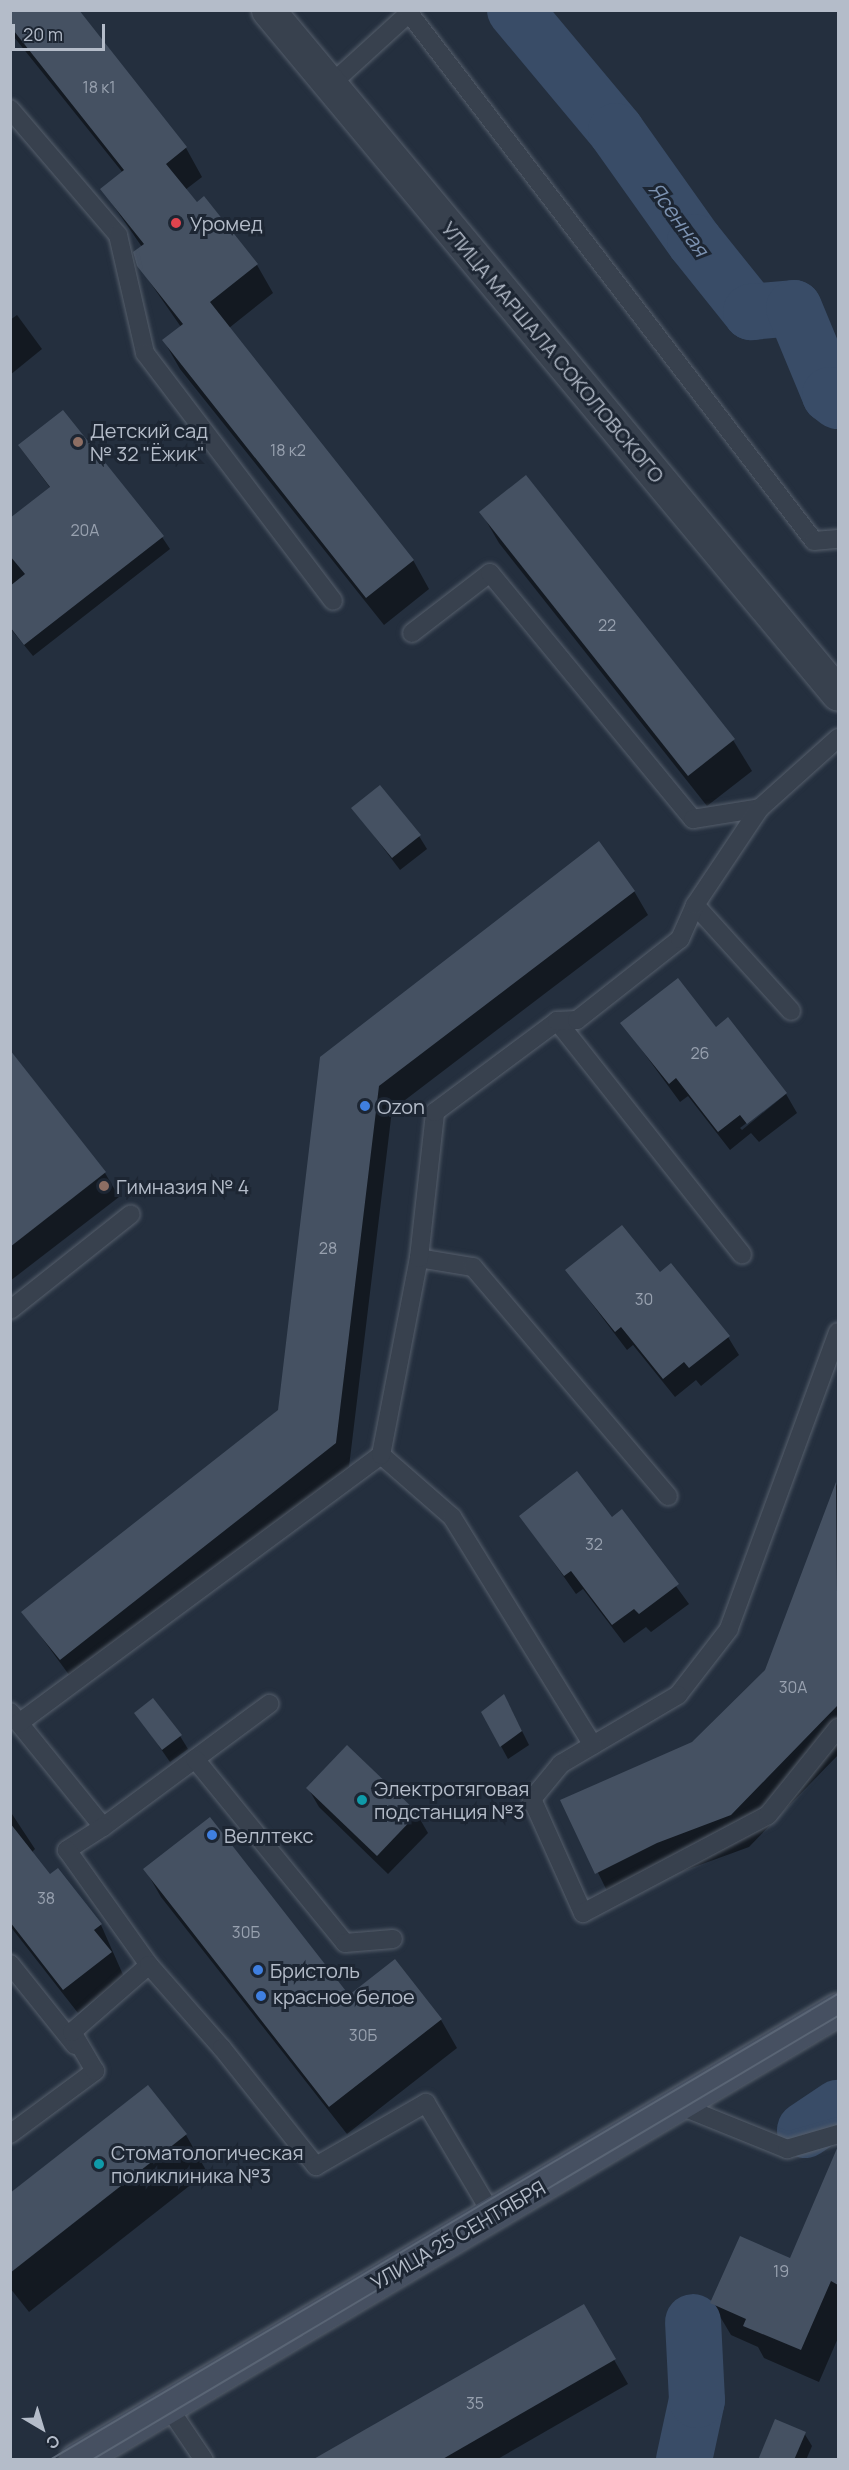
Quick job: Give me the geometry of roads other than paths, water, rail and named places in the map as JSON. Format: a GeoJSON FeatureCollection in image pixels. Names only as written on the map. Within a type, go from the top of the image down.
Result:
{"type":"FeatureCollection","features":[{"type":"Feature","properties":{"kind":"main road","name":"УЛИЦА 25 СЕНТЯБРЯ"},"geometry":{"type":"LineString","coordinates":[[76,2460],[493,2216],[838,2009]]}},
{"type":"Feature","properties":{"kind":"street","name":"УЛИЦА МАРШАЛА СОКОЛОВСКОГО"},"geometry":{"type":"LineString","coordinates":[[268,10],[838,694]]}},
{"type":"Feature","properties":{"kind":"lane"},"geometry":{"type":"LineString","coordinates":[[330,85],[408,12],[814,541],[838,539]]}},
{"type":"Feature","properties":{"kind":"lane"},"geometry":{"type":"LineString","coordinates":[[10,109],[118,235],[145,353],[333,601]]}},
{"type":"Feature","properties":{"kind":"lane"},"geometry":{"type":"LineString","coordinates":[[412,633],[490,573],[693,819],[760,808]]}},
{"type":"Feature","properties":{"kind":"lane"},"geometry":{"type":"LineString","coordinates":[[103,1827],[15,1718],[381,1455],[419,1258],[435,1113],[557,1021],[577,1020],[680,939],[695,905],[760,808],[838,738]]}},
{"type":"Feature","properties":{"kind":"lane"},"geometry":{"type":"LineString","coordinates":[[695,905],[791,1011]]}},
{"type":"Feature","properties":{"kind":"lane"},"geometry":{"type":"LineString","coordinates":[[557,1021],[742,1254]]}},
{"type":"Feature","properties":{"kind":"lane"},"geometry":{"type":"LineString","coordinates":[[10,1310],[131,1214]]}},
{"type":"Feature","properties":{"kind":"lane"},"geometry":{"type":"LineString","coordinates":[[419,1258],[473,1267],[669,1496]]}},
{"type":"Feature","properties":{"kind":"lane"},"geometry":{"type":"LineString","coordinates":[[838,1332],[729,1629],[678,1695],[561,1764],[532,1799],[583,1913],[768,1815],[838,1728]]}},
{"type":"Feature","properties":{"kind":"lane"},"geometry":{"type":"LineString","coordinates":[[381,1455],[452,1517],[593,1745]]}},
{"type":"Feature","properties":{"kind":"lane"},"geometry":{"type":"LineString","coordinates":[[269,1704],[103,1827],[67,1850],[149,1965],[222,2048],[316,2166],[426,2103],[493,2216]]}},
{"type":"Feature","properties":{"kind":"lane"},"geometry":{"type":"LineString","coordinates":[[195,1759],[345,1943],[393,1939]]}},
{"type":"Feature","properties":{"kind":"lane"},"geometry":{"type":"LineString","coordinates":[[10,1964],[88,2061]]}},
{"type":"Feature","properties":{"kind":"lane"},"geometry":{"type":"LineString","coordinates":[[10,2134],[94,2072],[72,2032],[149,1965]]}},
{"type":"Feature","properties":{"kind":"lane"},"geometry":{"type":"LineString","coordinates":[[678,2106],[787,2149],[838,2134]]}},
{"type":"Feature","properties":{"kind":"lane"},"geometry":{"type":"LineString","coordinates":[[167,2405],[204,2460]]}},
{"type":"Feature","properties":{"kind":"waterway","name":"Ясенная"},"geometry":{"type":"LineString","coordinates":[[515,10],[616,131],[695,242],[751,312],[794,308],[830,395],[838,401]]}},
{"type":"Feature","properties":{"kind":"waterway","name":"Ясенная"},"geometry":{"type":"LineString","coordinates":[[805,2130],[838,2108]]}},
{"type":"Feature","properties":{"kind":"waterway","name":"Ясенная"},"geometry":{"type":"LineString","coordinates":[[684,2460],[697,2400],[693,2322]]}},
{"type":"Feature","properties":{"kind":"tram line"},"geometry":{"type":"LineString","coordinates":[[50,2460],[838,1994]]}},
{"type":"Feature","properties":{"kind":"tram line"},"geometry":{"type":"LineString","coordinates":[[92,2460],[838,2016]]}},
{"type":"Feature","properties":{"kind":"place","name":"Уромед"},"geometry":{"type":"Point","coordinates":[176,223]}},
{"type":"Feature","properties":{"kind":"place","name":"Детский сад № 32 \"Ёжик\""},"geometry":{"type":"Point","coordinates":[78,442]}},
{"type":"Feature","properties":{"kind":"place","name":"Ozon"},"geometry":{"type":"Point","coordinates":[365,1106]}},
{"type":"Feature","properties":{"kind":"place","name":"Гимназия № 4"},"geometry":{"type":"Point","coordinates":[104,1186]}},
{"type":"Feature","properties":{"kind":"place","name":"Электротяговая подстанция №3"},"geometry":{"type":"Point","coordinates":[362,1800]}},
{"type":"Feature","properties":{"kind":"place","name":"Веллтекс"},"geometry":{"type":"Point","coordinates":[212,1835]}},
{"type":"Feature","properties":{"kind":"place","name":"Бристоль"},"geometry":{"type":"Point","coordinates":[258,1970]}},
{"type":"Feature","properties":{"kind":"place","name":"красное белое"},"geometry":{"type":"Point","coordinates":[261,1996]}},
{"type":"Feature","properties":{"kind":"place","name":"Стоматологическая поликлиника №3"},"geometry":{"type":"Point","coordinates":[99,2164]}}]}
